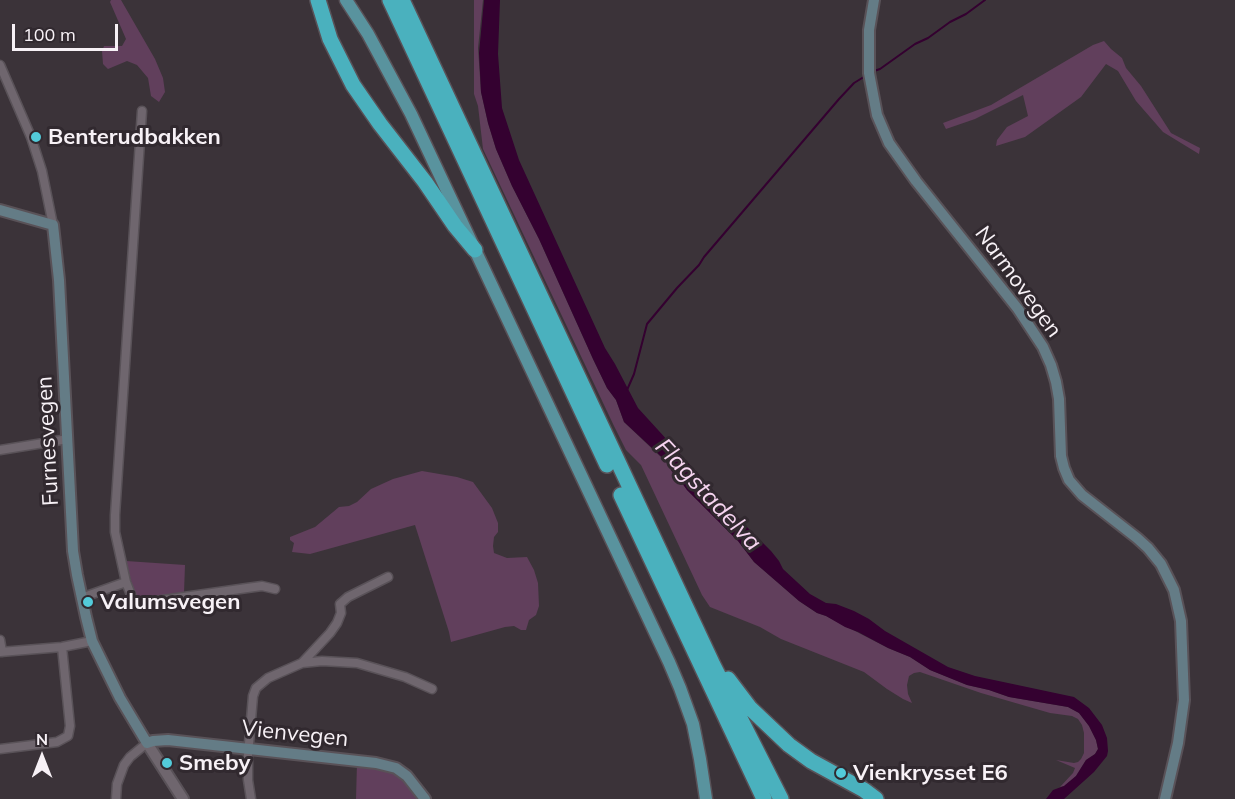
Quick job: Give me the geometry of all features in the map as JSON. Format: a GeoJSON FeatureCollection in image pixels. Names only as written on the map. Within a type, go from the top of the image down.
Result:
{"type":"FeatureCollection","features":[{"type":"Feature","properties":{"kind":"highway"},"geometry":{"type":"LineString","coordinates":[[318,0],[330,39],[353,85],[455,226],[475,250]]}},
{"type":"Feature","properties":{"kind":"highway"},"geometry":{"type":"LineString","coordinates":[[390,0],[764,799]]}},
{"type":"Feature","properties":{"kind":"highway"},"geometry":{"type":"LineString","coordinates":[[402,0],[713,665],[781,799]]}},
{"type":"Feature","properties":{"kind":"highway"},"geometry":{"type":"LineString","coordinates":[[713,665],[758,716],[789,745],[811,761],[876,799]]}},
{"type":"Feature","properties":{"kind":"main road"},"geometry":{"type":"LineString","coordinates":[[346,0],[368,34],[411,114],[678,681],[696,736],[706,799]]}},
{"type":"Feature","properties":{"kind":"main road","name":"Narmovegen"},"geometry":{"type":"LineString","coordinates":[[874,0],[869,30],[870,82],[877,115],[884,134],[1018,309],[1043,347],[1056,382],[1059,399],[1061,456],[1069,480],[1082,495],[1148,548],[1169,578],[1181,621],[1184,682],[1182,722],[1165,799]]}},
{"type":"Feature","properties":{"kind":"main road"},"geometry":{"type":"LineString","coordinates":[[0,210],[53,225]]}},
{"type":"Feature","properties":{"kind":"main road","name":"Furnesvegen"},"geometry":{"type":"LineString","coordinates":[[53,225],[59,280],[73,551],[81,598],[92,641],[115,689],[147,743]]}},
{"type":"Feature","properties":{"kind":"main road","name":"Vienvegen"},"geometry":{"type":"LineString","coordinates":[[147,743],[168,740],[353,760],[388,766],[396,768],[407,776],[424,799]]}},
{"type":"Feature","properties":{"kind":"main road","name":"Narmovegen"},"geometry":{"type":"LineString","coordinates":[[1157,799],[1171,769]]}},
{"type":"Feature","properties":{"kind":"street","name":"Furnesvegen"},"geometry":{"type":"LineString","coordinates":[[0,65],[31,137],[42,171],[53,225]]}},
{"type":"Feature","properties":{"kind":"street"},"geometry":{"type":"LineString","coordinates":[[142,111],[115,515],[115,532],[126,582],[134,600],[142,603],[262,586],[275,589]]}},
{"type":"Feature","properties":{"kind":"street"},"geometry":{"type":"LineString","coordinates":[[0,450],[68,439]]}},
{"type":"Feature","properties":{"kind":"street"},"geometry":{"type":"LineString","coordinates":[[302,663],[337,623],[340,613],[336,605],[388,577]]}},
{"type":"Feature","properties":{"kind":"street"},"geometry":{"type":"LineString","coordinates":[[81,598],[126,582]]}},
{"type":"Feature","properties":{"kind":"street"},"geometry":{"type":"LineString","coordinates":[[0,640],[1,652],[62,647],[92,641]]}},
{"type":"Feature","properties":{"kind":"street"},"geometry":{"type":"LineString","coordinates":[[0,749],[57,742],[68,736],[70,726],[62,647]]}},
{"type":"Feature","properties":{"kind":"street"},"geometry":{"type":"LineString","coordinates":[[251,799],[248,780],[253,696],[256,688],[268,678],[302,663],[322,661],[357,663],[405,677],[432,689]]}},
{"type":"Feature","properties":{"kind":"street","name":"Furnesvegen"},"geometry":{"type":"LineString","coordinates":[[147,743],[183,799]]}},
{"type":"Feature","properties":{"kind":"street"},"geometry":{"type":"LineString","coordinates":[[116,799],[117,784],[124,765],[147,743]]}},
{"type":"Feature","properties":{"kind":"shaded area"},"geometry":{"type":"Polygon","coordinates":[[[111,0],[121,0],[155,59],[163,78],[165,92],[159,102],[151,96],[148,78],[137,65],[127,61],[108,69],[103,64],[104,46],[122,46],[126,39],[111,0]]]}},
{"type":"Feature","properties":{"kind":"shaded area"},"geometry":{"type":"Polygon","coordinates":[[[474,0],[483,0],[478,48],[481,92],[496,149],[593,359],[607,388],[616,400],[624,422],[666,462],[687,490],[738,541],[754,562],[799,601],[817,613],[910,657],[930,670],[967,685],[1009,697],[1068,707],[1079,713],[1089,726],[1098,749],[1086,760],[1076,776],[1064,786],[1060,787],[1075,768],[1056,760],[1074,763],[1081,759],[1084,753],[1084,733],[1078,719],[981,693],[920,672],[909,676],[908,694],[912,703],[887,689],[864,672],[781,639],[760,627],[710,607],[702,595],[641,465],[626,450],[614,426],[483,149],[478,106],[474,94],[474,0]]]}},
{"type":"Feature","properties":{"kind":"shaded area"},"geometry":{"type":"Polygon","coordinates":[[[1104,41],[1122,58],[1126,68],[1141,86],[1171,133],[1200,148],[1199,154],[1163,132],[1136,101],[1118,71],[1106,64],[1081,97],[1025,137],[996,146],[997,140],[1007,127],[1028,116],[1023,95],[975,119],[946,129],[943,123],[991,105],[1093,45],[1104,41]]]}},
{"type":"Feature","properties":{"kind":"shaded area"},"geometry":{"type":"Polygon","coordinates":[[[422,471],[473,482],[492,508],[498,523],[498,532],[494,537],[494,553],[507,558],[527,557],[538,583],[539,606],[536,615],[529,620],[526,630],[514,626],[505,627],[451,642],[415,525],[310,554],[292,552],[294,543],[290,537],[315,527],[339,507],[357,502],[371,489],[393,479],[422,471]]]}},
{"type":"Feature","properties":{"kind":"shaded area"},"geometry":{"type":"Polygon","coordinates":[[[126,561],[185,565],[184,593],[140,598],[134,593],[126,561]]]}},
{"type":"Feature","properties":{"kind":"shaded area"},"geometry":{"type":"Polygon","coordinates":[[[357,763],[397,772],[422,799],[356,799],[357,763]]]}},
{"type":"Feature","properties":{"kind":"water","name":"Flagstadelva"},"geometry":{"type":"Polygon","coordinates":[[[484,0],[500,0],[498,54],[502,108],[519,160],[605,348],[638,408],[771,551],[783,569],[810,594],[826,603],[854,611],[948,667],[975,676],[1074,697],[1089,708],[1102,725],[1107,738],[1107,756],[1094,772],[1064,799],[1046,799],[1053,790],[1064,786],[1076,776],[1086,760],[1098,749],[1089,726],[1079,713],[1068,707],[1009,697],[967,685],[930,670],[910,657],[817,613],[799,601],[754,562],[738,541],[687,490],[666,461],[624,422],[616,400],[607,388],[593,359],[496,149],[481,92],[479,53],[484,0]]]}},
{"type":"Feature","properties":{"kind":"waterway"},"geometry":{"type":"LineString","coordinates":[[874,71],[985,0]]}},
{"type":"Feature","properties":{"kind":"waterway"},"geometry":{"type":"LineString","coordinates":[[627,390],[634,374],[647,324],[839,99],[854,83],[867,75]]}},
{"type":"Feature","properties":{"kind":"place","name":"Benterudbakken"},"geometry":{"type":"Point","coordinates":[36,137]}},
{"type":"Feature","properties":{"kind":"place","name":"Valumsvegen"},"geometry":{"type":"Point","coordinates":[88,602]}},
{"type":"Feature","properties":{"kind":"place","name":"Smeby"},"geometry":{"type":"Point","coordinates":[167,763]}},
{"type":"Feature","properties":{"kind":"place","name":"Vienkrysset E6"},"geometry":{"type":"Point","coordinates":[841,773]}}]}
